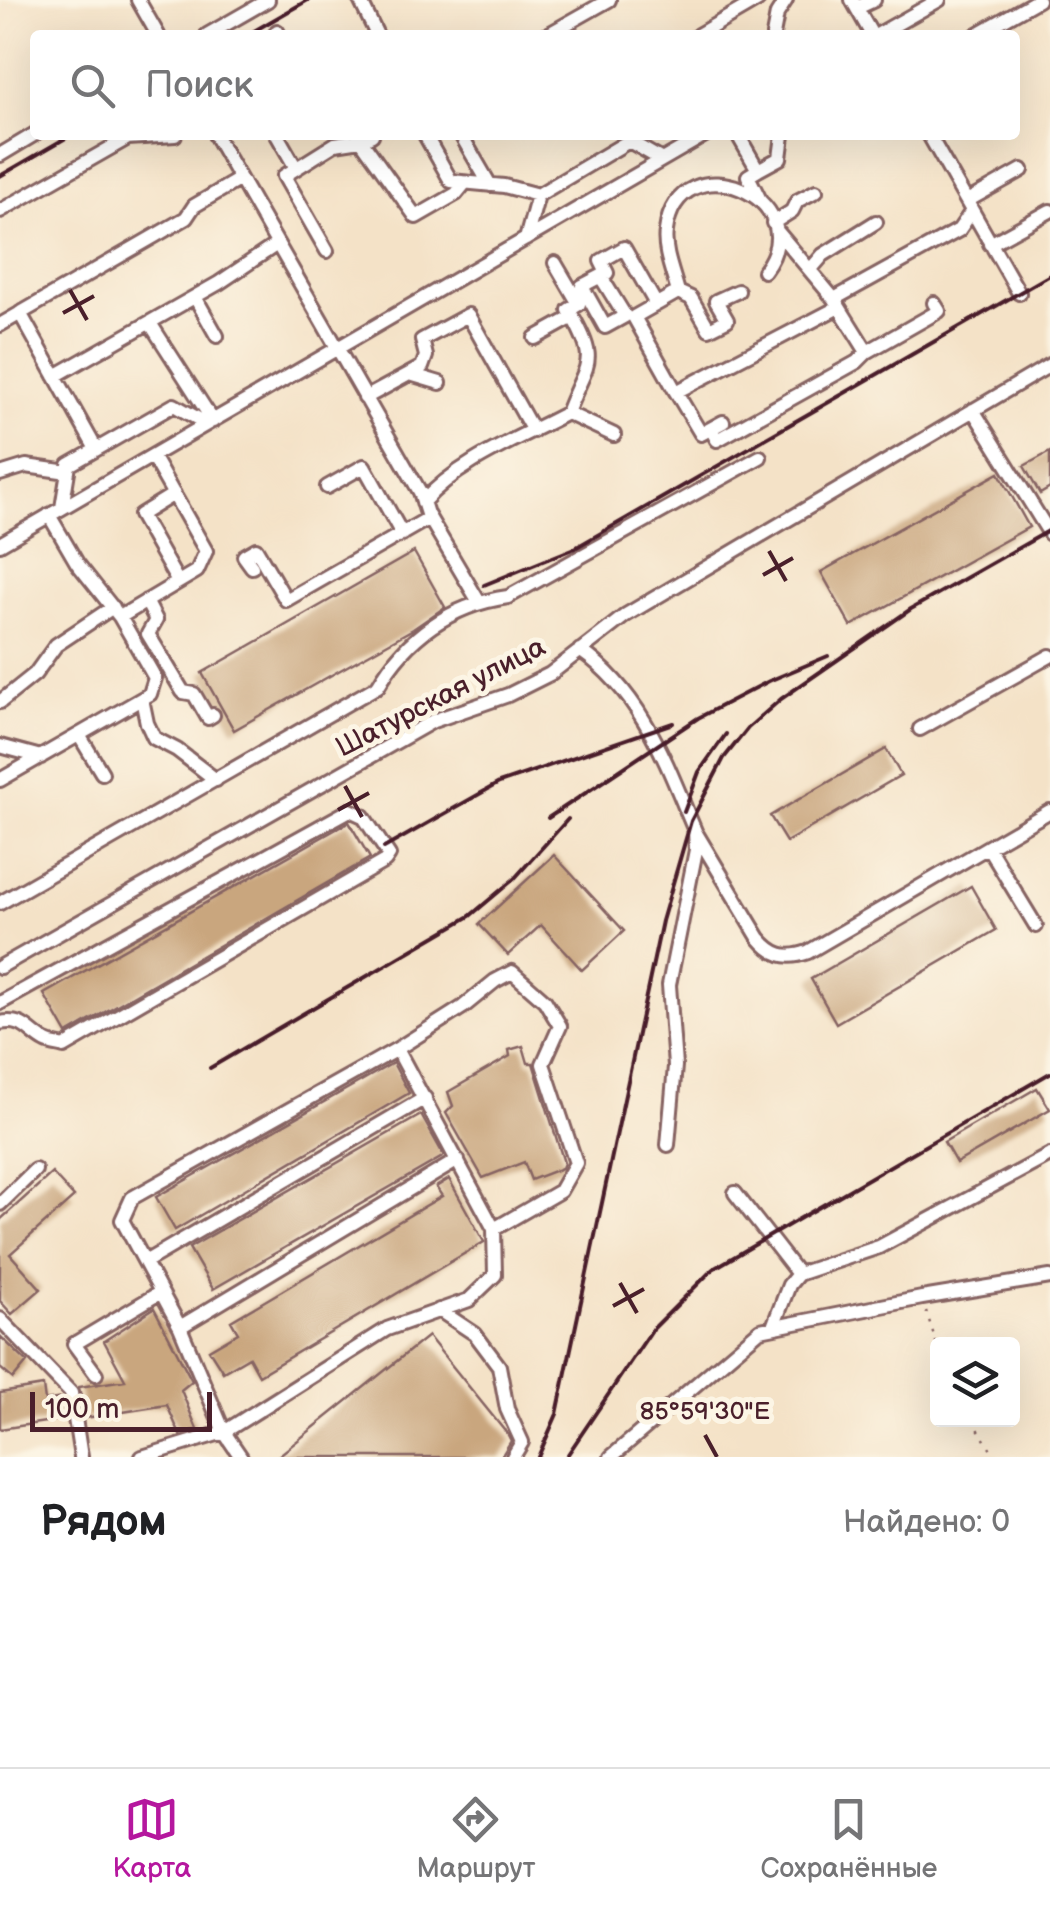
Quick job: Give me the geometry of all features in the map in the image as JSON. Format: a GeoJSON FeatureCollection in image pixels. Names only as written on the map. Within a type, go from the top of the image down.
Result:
{"type":"FeatureCollection","features":[{"type":"Feature","properties":{"kind":"street"},"geometry":{"type":"LineString","coordinates":[[138,0],[155,30]]}},
{"type":"Feature","properties":{"kind":"street"},"geometry":{"type":"LineString","coordinates":[[216,30],[268,0]]}},
{"type":"Feature","properties":{"kind":"street"},"geometry":{"type":"LineString","coordinates":[[360,0],[374,30]]}},
{"type":"Feature","properties":{"kind":"street"},"geometry":{"type":"LineString","coordinates":[[570,29],[609,0]]}},
{"type":"Feature","properties":{"kind":"street"},"geometry":{"type":"LineString","coordinates":[[706,30],[759,0],[774,28]]}},
{"type":"Feature","properties":{"kind":"street"},"geometry":{"type":"LineString","coordinates":[[774,28],[786,0]]}},
{"type":"Feature","properties":{"kind":"street"},"geometry":{"type":"LineString","coordinates":[[872,30],[855,4],[874,0]]}},
{"type":"Feature","properties":{"kind":"street"},"geometry":{"type":"LineString","coordinates":[[884,30],[939,0]]}},
{"type":"Feature","properties":{"kind":"street"},"geometry":{"type":"LineString","coordinates":[[985,30],[1038,0]]}},
{"type":"Feature","properties":{"kind":"street"},"geometry":{"type":"LineString","coordinates":[[0,155],[30,137]]}},
{"type":"Feature","properties":{"kind":"street"},"geometry":{"type":"LineString","coordinates":[[0,211],[124,140]]}},
{"type":"Feature","properties":{"kind":"street"},"geometry":{"type":"LineString","coordinates":[[219,140],[479,602]]}},
{"type":"Feature","properties":{"kind":"street"},"geometry":{"type":"LineString","coordinates":[[280,140],[296,168]]}},
{"type":"Feature","properties":{"kind":"street"},"geometry":{"type":"LineString","coordinates":[[327,251],[284,176],[335,144],[356,140]]}},
{"type":"Feature","properties":{"kind":"street"},"geometry":{"type":"LineString","coordinates":[[368,140],[416,217],[456,194],[465,182]]}},
{"type":"Feature","properties":{"kind":"street"},"geometry":{"type":"LineString","coordinates":[[428,140],[451,181],[538,195]]}},
{"type":"Feature","properties":{"kind":"street"},"geometry":{"type":"LineString","coordinates":[[463,140],[490,185]]}},
{"type":"Feature","properties":{"kind":"street"},"geometry":{"type":"LineString","coordinates":[[526,239],[538,195],[627,140]]}},
{"type":"Feature","properties":{"kind":"street"},"geometry":{"type":"LineString","coordinates":[[636,140],[662,160]]}},
{"type":"Feature","properties":{"kind":"street"},"geometry":{"type":"LineString","coordinates":[[0,544],[210,422],[270,381],[336,349],[696,140]]}},
{"type":"Feature","properties":{"kind":"street"},"geometry":{"type":"LineString","coordinates":[[741,140],[758,170]]}},
{"type":"Feature","properties":{"kind":"street"},"geometry":{"type":"LineString","coordinates":[[783,140],[780,158],[748,176],[802,267],[837,303],[867,352]]}},
{"type":"Feature","properties":{"kind":"street"},"geometry":{"type":"LineString","coordinates":[[932,140],[1019,293]]}},
{"type":"Feature","properties":{"kind":"street"},"geometry":{"type":"LineString","coordinates":[[676,392],[959,230],[969,206],[1022,170]]}},
{"type":"Feature","properties":{"kind":"street"},"geometry":{"type":"LineString","coordinates":[[0,325],[186,218],[194,206],[240,179]]}},
{"type":"Feature","properties":{"kind":"street"},"geometry":{"type":"LineString","coordinates":[[716,301],[727,320],[709,329],[684,295],[665,234],[670,212],[680,199],[707,183],[720,181],[748,191],[761,201]]}},
{"type":"Feature","properties":{"kind":"street"},"geometry":{"type":"LineString","coordinates":[[764,271],[773,259],[775,227],[792,211],[796,201],[816,192]]}},
{"type":"Feature","properties":{"kind":"street"},"geometry":{"type":"LineString","coordinates":[[990,244],[1050,211]]}},
{"type":"Feature","properties":{"kind":"street"},"geometry":{"type":"LineString","coordinates":[[802,267],[876,222]]}},
{"type":"Feature","properties":{"kind":"street"},"geometry":{"type":"LineString","coordinates":[[56,376],[195,297],[277,244]]}},
{"type":"Feature","properties":{"kind":"street"},"geometry":{"type":"LineString","coordinates":[[656,304],[624,248],[600,261],[607,273],[582,286],[606,327],[684,295],[716,301],[738,290]]}},
{"type":"Feature","properties":{"kind":"street"},"geometry":{"type":"LineString","coordinates":[[423,502],[435,489],[567,412],[589,364],[589,346],[570,310],[579,304],[555,262]]}},
{"type":"Feature","properties":{"kind":"street"},"geometry":{"type":"LineString","coordinates":[[600,277],[630,317],[701,434],[717,425],[717,440],[939,311],[934,303]]}},
{"type":"Feature","properties":{"kind":"street"},"geometry":{"type":"LineString","coordinates":[[195,297],[216,336]]}},
{"type":"Feature","properties":{"kind":"street"},"geometry":{"type":"LineString","coordinates":[[20,313],[96,450]]}},
{"type":"Feature","properties":{"kind":"street"},"geometry":{"type":"LineString","coordinates":[[365,398],[422,368],[426,356],[422,340],[468,314],[533,431]]}},
{"type":"Feature","properties":{"kind":"street"},"geometry":{"type":"LineString","coordinates":[[534,338],[574,317]]}},
{"type":"Feature","properties":{"kind":"street"},"geometry":{"type":"LineString","coordinates":[[150,322],[210,422]]}},
{"type":"Feature","properties":{"kind":"street","name":"Шатурская улица"},"geometry":{"type":"LineString","coordinates":[[0,968],[433,721],[508,695],[550,674],[626,614],[1050,365]]}},
{"type":"Feature","properties":{"kind":"street"},"geometry":{"type":"LineString","coordinates":[[410,374],[440,383]]}},
{"type":"Feature","properties":{"kind":"street"},"geometry":{"type":"LineString","coordinates":[[0,780],[150,694],[155,678],[117,612],[77,563],[56,512],[69,465],[174,405],[210,422]]}},
{"type":"Feature","properties":{"kind":"street"},"geometry":{"type":"LineString","coordinates":[[973,410],[1050,534]]}},
{"type":"Feature","properties":{"kind":"street"},"geometry":{"type":"LineString","coordinates":[[567,412],[614,435]]}},
{"type":"Feature","properties":{"kind":"street"},"geometry":{"type":"LineString","coordinates":[[0,702],[35,674],[56,645],[117,612],[146,602],[197,571],[206,551],[152,456]]}},
{"type":"Feature","properties":{"kind":"street"},"geometry":{"type":"LineString","coordinates":[[0,903],[378,686],[409,642],[432,626],[479,602],[508,597],[760,457]]}},
{"type":"Feature","properties":{"kind":"street"},"geometry":{"type":"LineString","coordinates":[[0,474],[26,466],[68,472]]}},
{"type":"Feature","properties":{"kind":"street"},"geometry":{"type":"LineString","coordinates":[[327,487],[364,466],[402,534]]}},
{"type":"Feature","properties":{"kind":"street"},"geometry":{"type":"LineString","coordinates":[[174,494],[140,515],[178,582]]}},
{"type":"Feature","properties":{"kind":"street"},"geometry":{"type":"LineString","coordinates":[[252,567],[244,556],[256,548],[286,600],[429,518]]}},
{"type":"Feature","properties":{"kind":"street"},"geometry":{"type":"LineString","coordinates":[[146,602],[160,626],[148,634],[183,692],[194,694],[208,718],[214,715]]}},
{"type":"Feature","properties":{"kind":"street"},"geometry":{"type":"LineString","coordinates":[[580,650],[607,669],[634,702],[695,831],[759,938],[786,957],[808,952],[1050,811]]}},
{"type":"Feature","properties":{"kind":"street"},"geometry":{"type":"LineString","coordinates":[[920,729],[1050,656]]}},
{"type":"Feature","properties":{"kind":"street"},"geometry":{"type":"LineString","coordinates":[[142,699],[154,738],[178,750],[216,780]]}},
{"type":"Feature","properties":{"kind":"street"},"geometry":{"type":"LineString","coordinates":[[80,735],[102,773]]}},
{"type":"Feature","properties":{"kind":"street"},"geometry":{"type":"LineString","coordinates":[[0,746],[41,757]]}},
{"type":"Feature","properties":{"kind":"street"},"geometry":{"type":"LineString","coordinates":[[0,1004],[350,810],[363,816],[389,855],[385,861],[64,1047],[46,1042],[29,1026],[12,1020],[0,1023]]}},
{"type":"Feature","properties":{"kind":"street"},"geometry":{"type":"LineString","coordinates":[[668,1144],[675,1066],[670,986],[696,850],[695,831]]}},
{"type":"Feature","properties":{"kind":"street"},"geometry":{"type":"LineString","coordinates":[[988,847],[1036,926]]}},
{"type":"Feature","properties":{"kind":"street"},"geometry":{"type":"LineString","coordinates":[[241,1457],[224,1432],[180,1327],[122,1220],[132,1198],[398,1049],[512,972],[544,1001],[560,1026],[543,1064],[576,1163],[560,1191],[494,1229]]}},
{"type":"Feature","properties":{"kind":"street"},"geometry":{"type":"LineString","coordinates":[[142,1457],[224,1432],[387,1329],[470,1300],[495,1275],[494,1229],[398,1049]]}},
{"type":"Feature","properties":{"kind":"street"},"geometry":{"type":"LineString","coordinates":[[145,1262],[425,1098]]}},
{"type":"Feature","properties":{"kind":"street"},"geometry":{"type":"LineString","coordinates":[[773,1327],[789,1285],[798,1274],[892,1240],[1050,1155]]}},
{"type":"Feature","properties":{"kind":"street"},"geometry":{"type":"LineString","coordinates":[[180,1327],[458,1160]]}},
{"type":"Feature","properties":{"kind":"street"},"geometry":{"type":"LineString","coordinates":[[0,1204],[35,1170]]}},
{"type":"Feature","properties":{"kind":"street"},"geometry":{"type":"LineString","coordinates":[[736,1194],[798,1274]]}},
{"type":"Feature","properties":{"kind":"street"},"geometry":{"type":"LineString","coordinates":[[611,1457],[760,1330],[1050,1277]]}},
{"type":"Feature","properties":{"kind":"street"},"geometry":{"type":"LineString","coordinates":[[96,1374],[74,1344],[161,1292]]}},
{"type":"Feature","properties":{"kind":"street"},"geometry":{"type":"LineString","coordinates":[[440,1310],[475,1334],[499,1366],[507,1409],[522,1442],[513,1457]]}},
{"type":"Feature","properties":{"kind":"street"},"geometry":{"type":"LineString","coordinates":[[0,1318],[71,1393],[81,1457]]}},
{"type":"Feature","properties":{"kind":"path"},"geometry":{"type":"LineString","coordinates":[[922,1298],[934,1337]]}},
{"type":"Feature","properties":{"kind":"path"},"geometry":{"type":"LineString","coordinates":[[977,1427],[995,1457]]}},
{"type":"Feature","properties":{"kind":"building"},"geometry":{"type":"Polygon","coordinates":[[[1050,452],[1050,488],[1040,494],[1024,466],[1050,452]]]}},
{"type":"Feature","properties":{"kind":"building"},"geometry":{"type":"Polygon","coordinates":[[[999,473],[1029,527],[851,626],[821,572],[999,473]]]}},
{"type":"Feature","properties":{"kind":"building"},"geometry":{"type":"Polygon","coordinates":[[[414,552],[445,607],[234,730],[202,673],[414,552]]]}},
{"type":"Feature","properties":{"kind":"building"},"geometry":{"type":"Polygon","coordinates":[[[886,749],[901,775],[786,842],[770,816],[886,749]]]}},
{"type":"Feature","properties":{"kind":"building"},"geometry":{"type":"Polygon","coordinates":[[[349,822],[370,858],[67,1034],[44,994],[349,822]]]}},
{"type":"Feature","properties":{"kind":"building"},"geometry":{"type":"Polygon","coordinates":[[[554,855],[624,931],[582,970],[541,925],[508,955],[479,924],[554,855]]]}},
{"type":"Feature","properties":{"kind":"building"},"geometry":{"type":"Polygon","coordinates":[[[971,886],[996,930],[836,1023],[811,979],[971,886]]]}},
{"type":"Feature","properties":{"kind":"building"},"geometry":{"type":"Polygon","coordinates":[[[523,1046],[528,1063],[533,1063],[564,1163],[562,1168],[531,1180],[524,1162],[483,1178],[446,1113],[453,1106],[448,1092],[510,1056],[509,1050],[523,1046]]]}},
{"type":"Feature","properties":{"kind":"building"},"geometry":{"type":"Polygon","coordinates":[[[393,1063],[409,1093],[175,1230],[156,1197],[393,1063]]]}},
{"type":"Feature","properties":{"kind":"building"},"geometry":{"type":"Polygon","coordinates":[[[1037,1088],[1050,1109],[956,1163],[944,1142],[1037,1088]]]}},
{"type":"Feature","properties":{"kind":"building"},"geometry":{"type":"Polygon","coordinates":[[[421,1115],[444,1156],[213,1289],[189,1248],[421,1115]]]}},
{"type":"Feature","properties":{"kind":"building"},"geometry":{"type":"Polygon","coordinates":[[[52,1173],[74,1197],[10,1254],[41,1289],[12,1314],[0,1301],[0,1220],[52,1173]]]}},
{"type":"Feature","properties":{"kind":"building"},"geometry":{"type":"Polygon","coordinates":[[[449,1179],[484,1242],[259,1375],[249,1357],[223,1372],[209,1350],[238,1333],[231,1321],[442,1196],[436,1187],[449,1179]]]}},
{"type":"Feature","properties":{"kind":"building"},"geometry":{"type":"Polygon","coordinates":[[[154,1308],[192,1381],[181,1390],[197,1429],[180,1435],[167,1405],[85,1418],[79,1387],[125,1380],[104,1341],[154,1308]]]}},
{"type":"Feature","properties":{"kind":"building"},"geometry":{"type":"Polygon","coordinates":[[[0,1336],[27,1362],[13,1379],[0,1368],[0,1336]]]}},
{"type":"Feature","properties":{"kind":"building"},"geometry":{"type":"Polygon","coordinates":[[[428,1336],[508,1435],[511,1441],[501,1457],[277,1457],[428,1336]]]}},
{"type":"Feature","properties":{"kind":"building"},"geometry":{"type":"Polygon","coordinates":[[[43,1386],[45,1401],[62,1398],[65,1419],[0,1429],[0,1393],[43,1386]]]}},
{"type":"Feature","properties":{"kind":"railway"},"geometry":{"type":"LineString","coordinates":[[256,30],[308,0]]}},
{"type":"Feature","properties":{"kind":"railway"},"geometry":{"type":"LineString","coordinates":[[0,176],[62,140]]}},
{"type":"Feature","properties":{"kind":"railway"},"geometry":{"type":"LineString","coordinates":[[484,585],[575,548],[1050,275]]}},
{"type":"Feature","properties":{"kind":"railway"},"geometry":{"type":"LineString","coordinates":[[538,1457],[557,1414],[662,921],[691,821],[724,758],[748,728],[781,699],[911,609],[1050,530]]}},
{"type":"Feature","properties":{"kind":"railway"},"geometry":{"type":"LineString","coordinates":[[548,818],[698,718],[828,656]]}},
{"type":"Feature","properties":{"kind":"railway"},"geometry":{"type":"LineString","coordinates":[[384,848],[499,783],[673,723]]}},
{"type":"Feature","properties":{"kind":"railway"},"geometry":{"type":"LineString","coordinates":[[684,812],[699,772],[726,734]]}},
{"type":"Feature","properties":{"kind":"railway"},"geometry":{"type":"LineString","coordinates":[[210,1068],[470,916],[514,879],[568,819]]}},
{"type":"Feature","properties":{"kind":"railway"},"geometry":{"type":"LineString","coordinates":[[566,1457],[652,1330],[713,1269],[1050,1073]]}}]}
